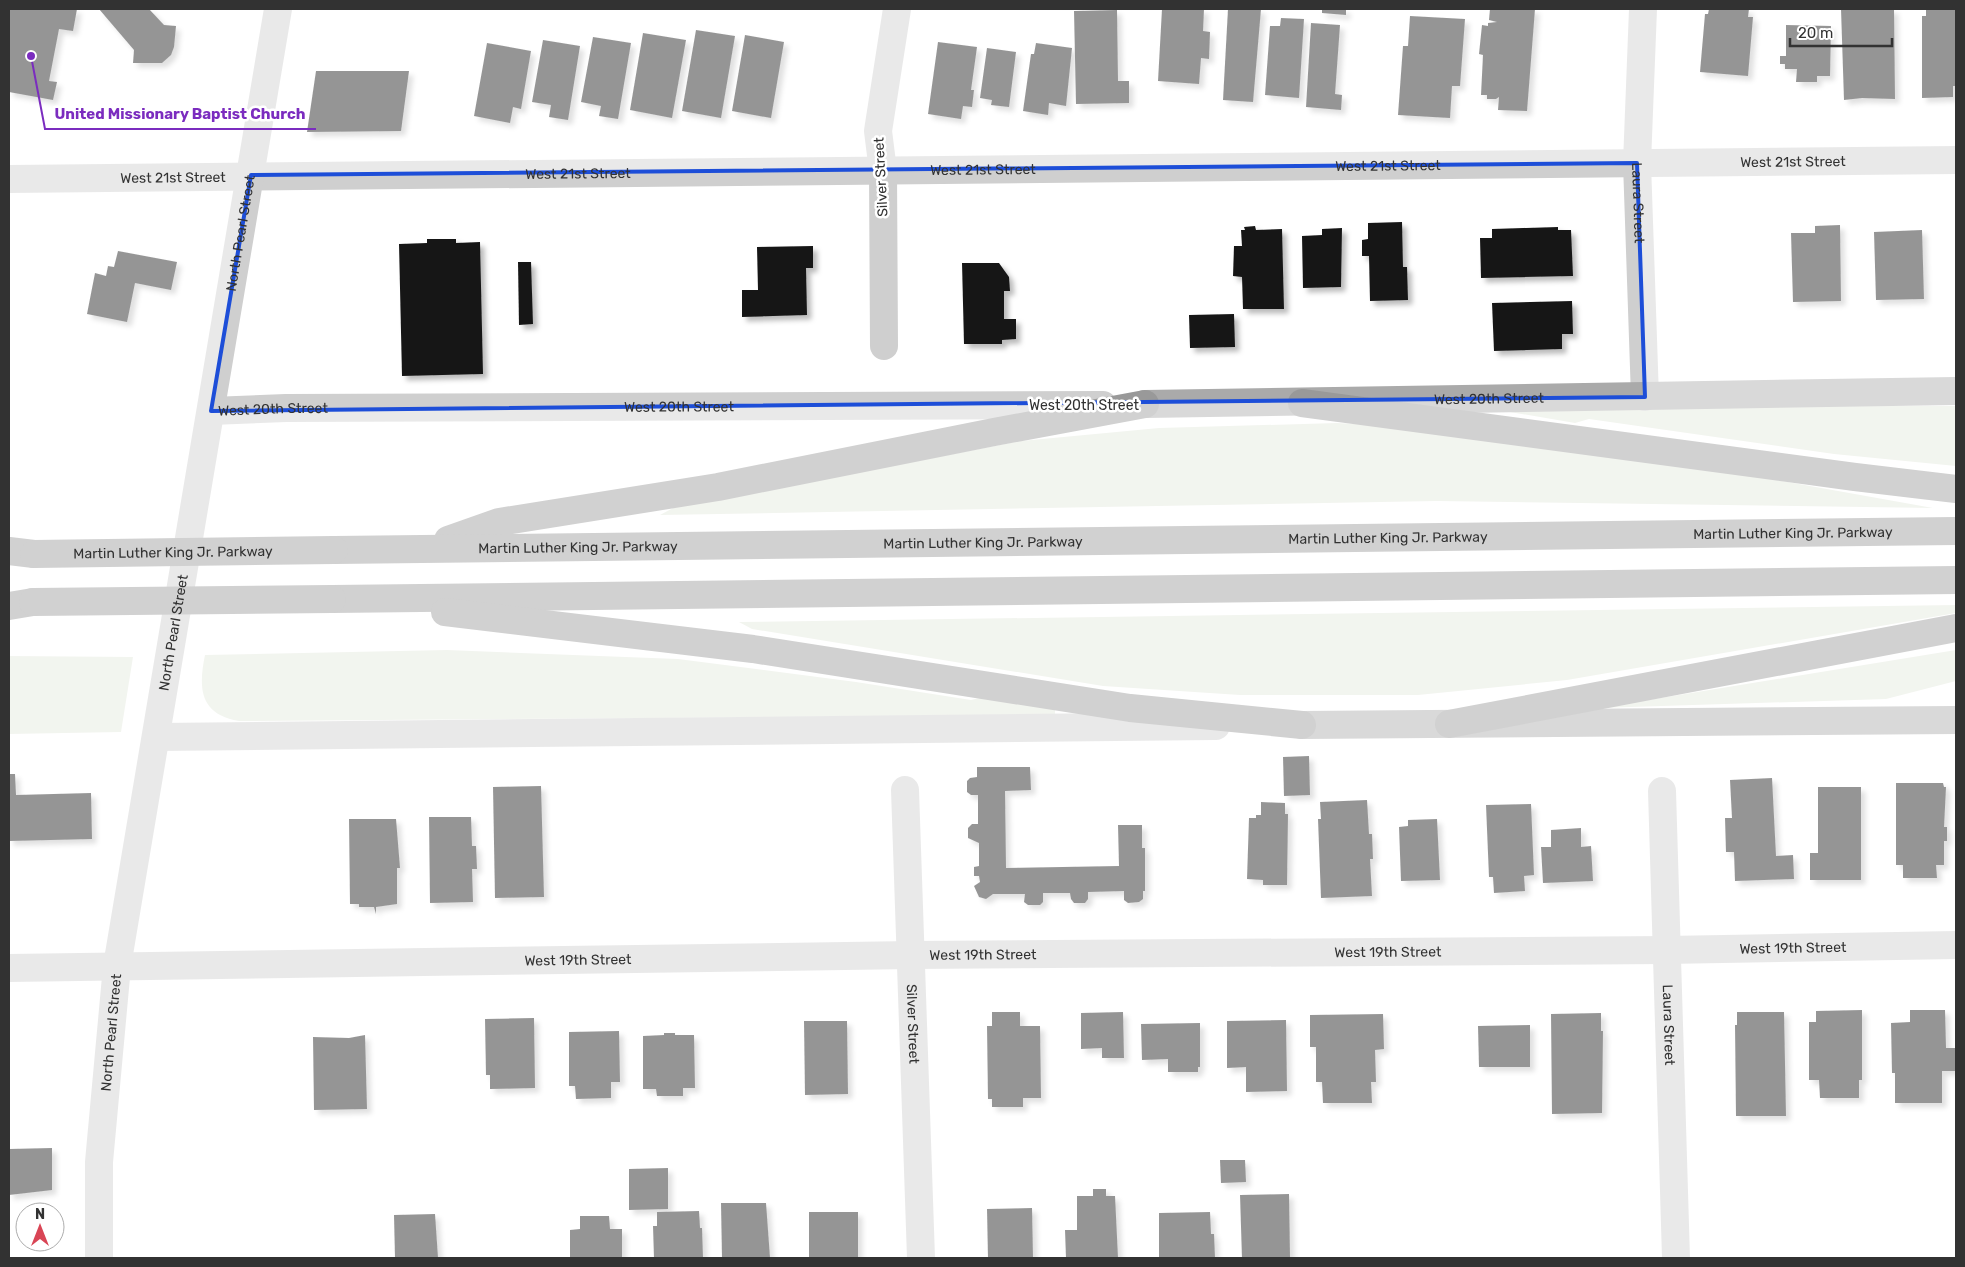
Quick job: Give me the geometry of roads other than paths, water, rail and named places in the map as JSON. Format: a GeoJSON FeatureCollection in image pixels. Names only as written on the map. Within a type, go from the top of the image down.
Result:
{"type":"FeatureCollection","features":[{"type":"Feature","properties":{"kind":"highway"},"geometry":{"type":"LineString","coordinates":[[1302,403],[1855,477],[1956,488]]}},
{"type":"Feature","properties":{"kind":"highway"},"geometry":{"type":"LineString","coordinates":[[428,547],[499,522],[718,487],[1145,404]]}},
{"type":"Feature","properties":{"kind":"highway","name":"Martin Luther King Jr. Parkway"},"geometry":{"type":"LineString","coordinates":[[17,553],[1956,531]]}},
{"type":"Feature","properties":{"kind":"highway"},"geometry":{"type":"LineString","coordinates":[[17,604],[1956,580]]}},
{"type":"Feature","properties":{"kind":"highway"},"geometry":{"type":"LineString","coordinates":[[332,599],[753,649],[1130,708],[1302,725]]}},
{"type":"Feature","properties":{"kind":"highway"},"geometry":{"type":"LineString","coordinates":[[1449,724],[1956,628]]}},
{"type":"Feature","properties":{"kind":"main road","name":"West 20th Street"},"geometry":{"type":"LineString","coordinates":[[1145,404],[1302,403],[1864,391],[1956,391]]}},
{"type":"Feature","properties":{"kind":"main road"},"geometry":{"type":"LineString","coordinates":[[1302,725],[1956,720]]}},
{"type":"Feature","properties":{"kind":"street","name":"North Pearl Street"},"geometry":{"type":"LineString","coordinates":[[99,1258],[99,1162],[117,966],[278,9]]}},
{"type":"Feature","properties":{"kind":"street","name":"Silver Street"},"geometry":{"type":"LineString","coordinates":[[884,346],[883,171],[878,131],[897,9]]}},
{"type":"Feature","properties":{"kind":"street","name":"Laura Street"},"geometry":{"type":"LineString","coordinates":[[1643,9],[1637,163],[1645,397]]}},
{"type":"Feature","properties":{"kind":"street","name":"West 21st Street"},"geometry":{"type":"LineString","coordinates":[[9,179],[251,175],[883,171],[1956,160]]}},
{"type":"Feature","properties":{"kind":"street","name":"West 20th Street"},"geometry":{"type":"LineString","coordinates":[[211,411],[286,408],[1145,404]]}},
{"type":"Feature","properties":{"kind":"street"},"geometry":{"type":"LineString","coordinates":[[157,737],[1302,725]]}},
{"type":"Feature","properties":{"kind":"street","name":"Silver Street"},"geometry":{"type":"LineString","coordinates":[[905,790],[921,1258]]}},
{"type":"Feature","properties":{"kind":"street","name":"Laura Street"},"geometry":{"type":"LineString","coordinates":[[1662,790],[1676,1258]]}},
{"type":"Feature","properties":{"kind":"street","name":"West 19th Street"},"geometry":{"type":"LineString","coordinates":[[9,968],[912,955],[1666,950],[1956,945]]}},
{"type":"Feature","properties":{"kind":"place","name":"United Missionary Baptist Church"},"geometry":{"type":"Point","coordinates":[31,56]}}]}
